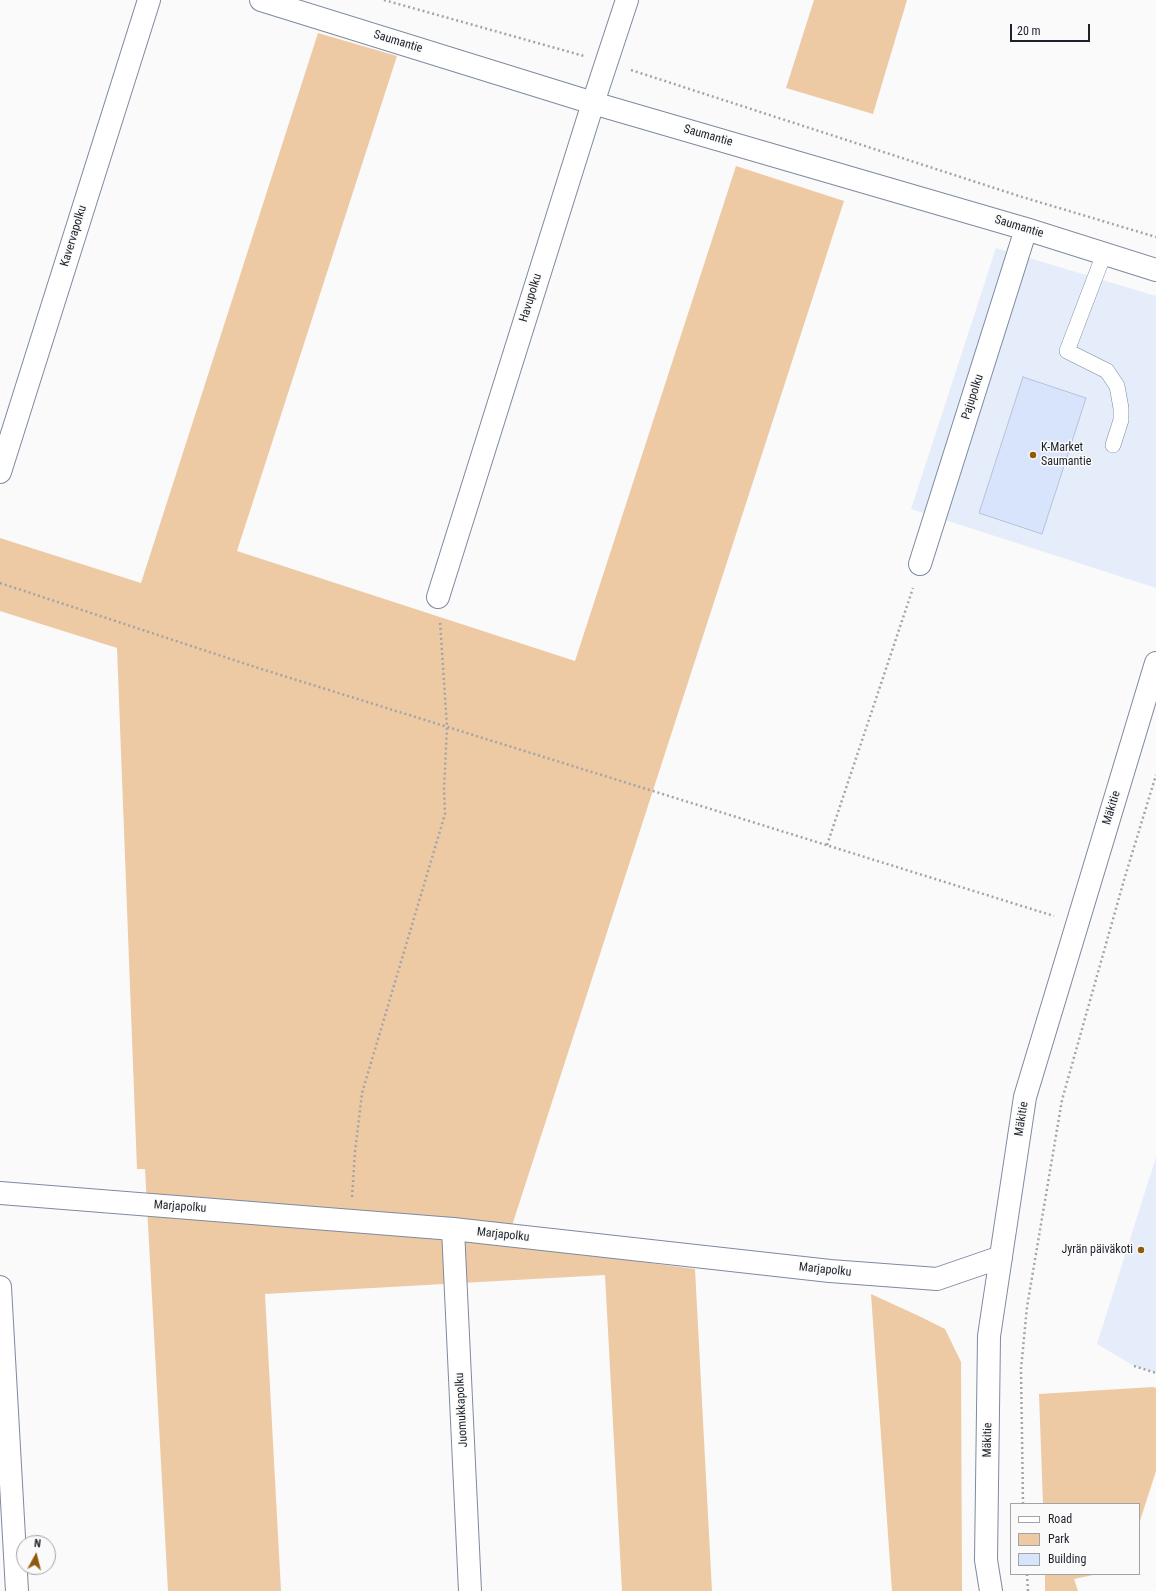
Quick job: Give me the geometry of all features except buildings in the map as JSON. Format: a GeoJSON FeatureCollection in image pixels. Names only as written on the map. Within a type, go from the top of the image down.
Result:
{"type":"FeatureCollection","features":[{"type":"Feature","properties":{"kind":"street","name":"Kavervapolku"},"geometry":{"type":"LineString","coordinates":[[0,472],[149,0]]}},
{"type":"Feature","properties":{"kind":"street","name":"Saumantie"},"geometry":{"type":"LineString","coordinates":[[261,0],[592,103],[1026,229],[1156,270]]}},
{"type":"Feature","properties":{"kind":"street","name":"Havupolku"},"geometry":{"type":"LineString","coordinates":[[438,596],[592,103],[627,0]]}},
{"type":"Feature","properties":{"kind":"street","name":"Pajupolku"},"geometry":{"type":"LineString","coordinates":[[920,564],[1026,229]]}},
{"type":"Feature","properties":{"kind":"street","name":"Mäkitie"},"geometry":{"type":"LineString","coordinates":[[991,1591],[986,1560],[989,1336],[1025,1097],[1156,663]]}},
{"type":"Feature","properties":{"kind":"street","name":"Marjapolku"},"geometry":{"type":"LineString","coordinates":[[0,1193],[453,1229],[830,1271],[937,1279],[1001,1256]]}},
{"type":"Feature","properties":{"kind":"street","name":"Juomukkapolku"},"geometry":{"type":"LineString","coordinates":[[453,1229],[470,1591]]}},
{"type":"Feature","properties":{"kind":"street"},"geometry":{"type":"LineString","coordinates":[[0,1287],[17,1591]]}},
{"type":"Feature","properties":{"kind":"lane"},"geometry":{"type":"LineString","coordinates":[[1104,254],[1066,351],[1108,371],[1117,386],[1121,408],[1120,420],[1113,445]]}},
{"type":"Feature","properties":{"kind":"path"},"geometry":{"type":"LineString","coordinates":[[384,0],[607,62],[1019,196],[1156,237]]}},
{"type":"Feature","properties":{"kind":"path"},"geometry":{"type":"LineString","coordinates":[[827,845],[920,564]]}},
{"type":"Feature","properties":{"kind":"path"},"geometry":{"type":"LineString","coordinates":[[0,583],[248,664],[1077,924]]}},
{"type":"Feature","properties":{"kind":"path"},"geometry":{"type":"LineString","coordinates":[[350,1221],[355,1152],[362,1093],[445,814],[444,789],[447,726],[438,596]]}},
{"type":"Feature","properties":{"kind":"path"},"geometry":{"type":"LineString","coordinates":[[1024,1503],[1021,1369],[1026,1307],[1062,1100],[1124,880],[1156,775]]}},
{"type":"Feature","properties":{"kind":"path"},"geometry":{"type":"LineString","coordinates":[[1134,1366],[1156,1373]]}},
{"type":"Feature","properties":{"kind":"path"},"geometry":{"type":"LineString","coordinates":[[1027,1575],[1028,1591]]}},
{"type":"Feature","properties":{"kind":"shaded area"},"geometry":{"type":"Polygon","coordinates":[[[996,248],[1156,296],[1156,588],[911,509],[996,248]]]}},
{"type":"Feature","properties":{"kind":"shaded area","name":"Jyrän päiväkoti"},"geometry":{"type":"Polygon","coordinates":[[[1156,1157],[1156,1373],[1134,1366],[1097,1344],[1156,1157]]]}},
{"type":"Feature","properties":{"kind":"green space"},"geometry":{"type":"Polygon","coordinates":[[[814,0],[907,0],[873,114],[786,88],[814,0]]]}},
{"type":"Feature","properties":{"kind":"green space"},"geometry":{"type":"Polygon","coordinates":[[[318,33],[397,56],[237,551],[575,661],[736,166],[844,201],[506,1244],[695,1269],[712,1591],[622,1591],[605,1275],[265,1294],[281,1591],[168,1591],[145,1169],[137,1169],[117,648],[0,611],[0,538],[141,583],[318,33]]]}},
{"type":"Feature","properties":{"kind":"green space"},"geometry":{"type":"Polygon","coordinates":[[[871,1294],[945,1329],[961,1362],[962,1591],[892,1591],[871,1294]]]}},
{"type":"Feature","properties":{"kind":"green space"},"geometry":{"type":"Polygon","coordinates":[[[1156,1388],[1156,1471],[1140,1521],[1140,1503],[1043,1503],[1039,1394],[1156,1388]]]}},
{"type":"Feature","properties":{"kind":"green space"},"geometry":{"type":"Polygon","coordinates":[[[1045,1575],[1093,1575],[1074,1579],[1078,1591],[1045,1591],[1045,1575]]]}},
{"type":"Feature","properties":{"kind":"place","name":"K-Market Saumantie"},"geometry":{"type":"Point","coordinates":[1033,455]}},
{"type":"Feature","properties":{"kind":"place","name":"Jyrän päiväkoti"},"geometry":{"type":"Point","coordinates":[1141,1250]}}]}
